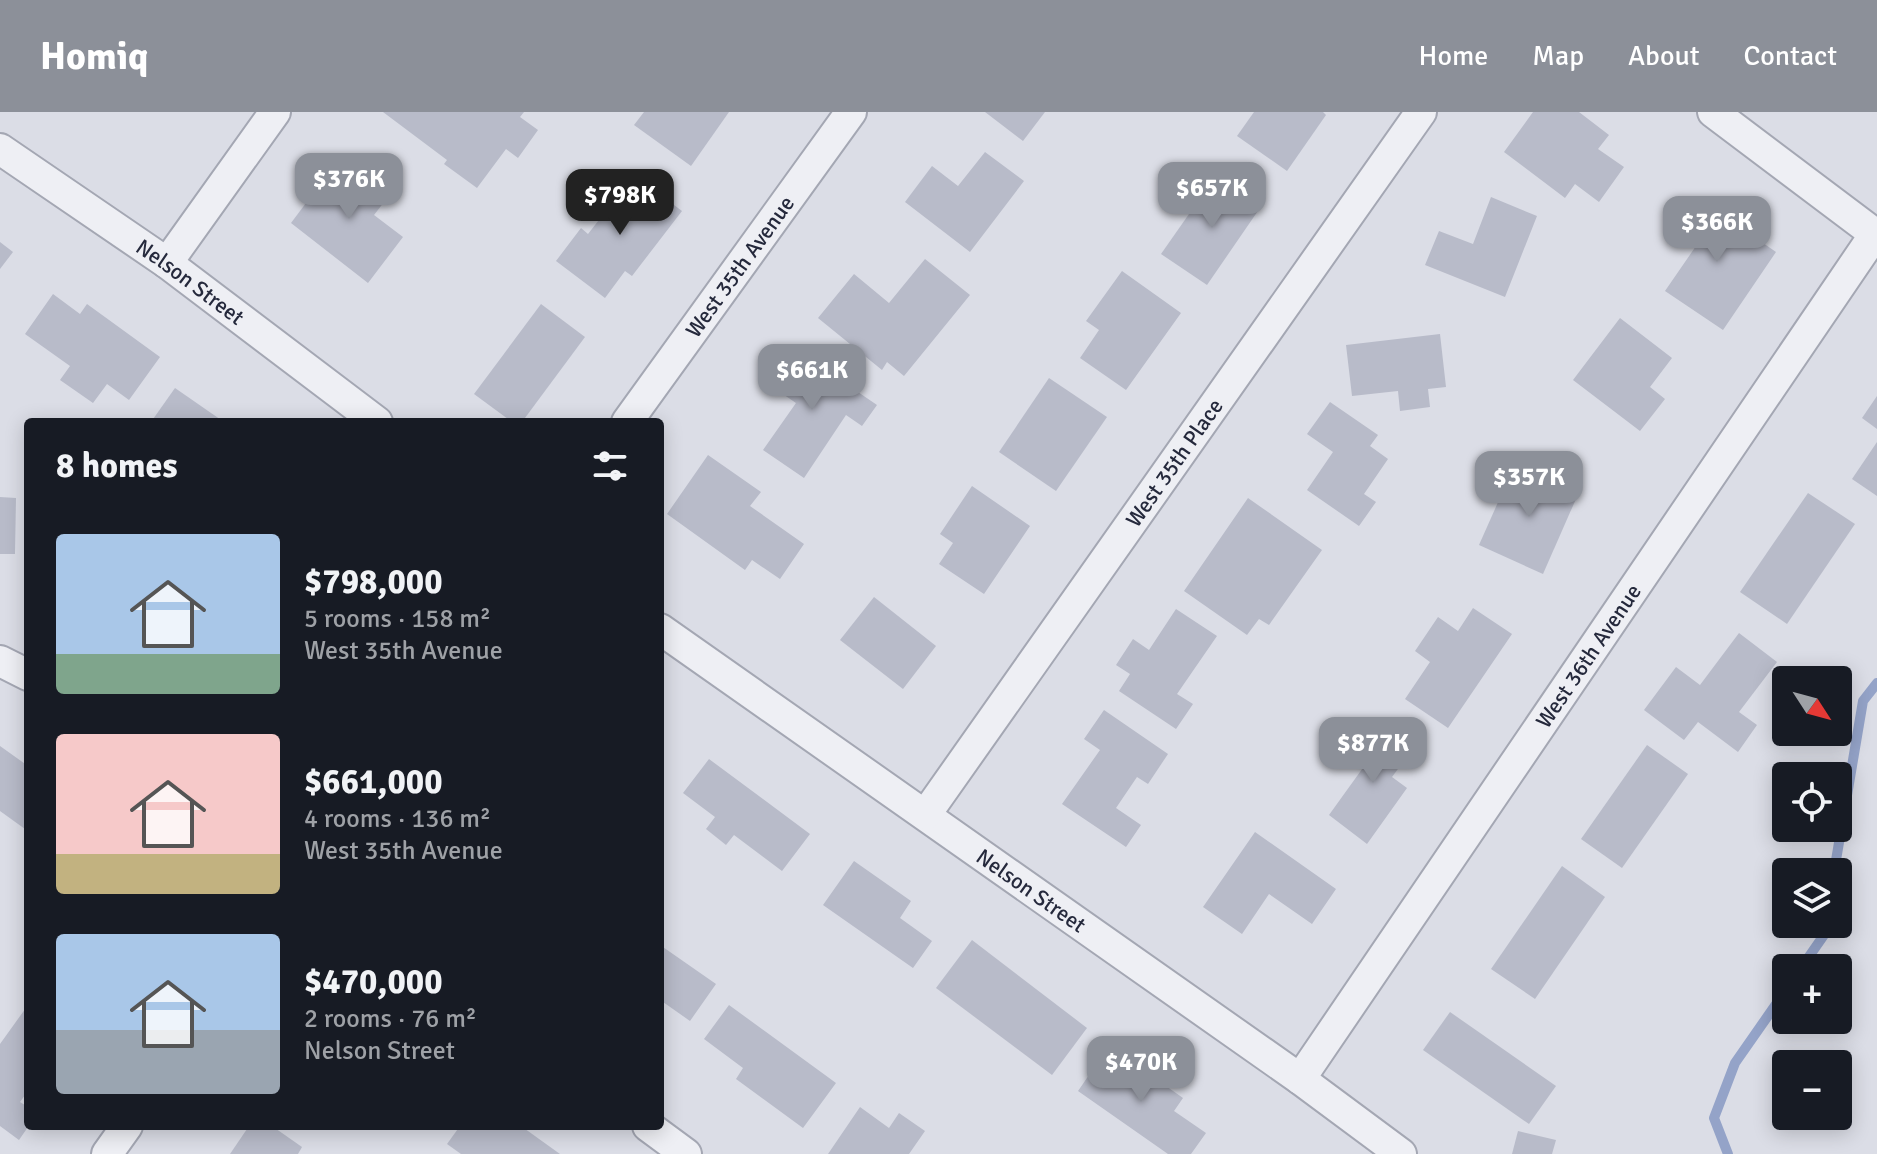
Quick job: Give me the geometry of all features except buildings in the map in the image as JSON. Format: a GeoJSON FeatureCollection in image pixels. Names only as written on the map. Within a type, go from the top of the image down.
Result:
{"type":"FeatureCollection","features":[{"type":"Feature","properties":{"kind":"street"},"geometry":{"type":"LineString","coordinates":[[167,263],[275,112]]}},
{"type":"Feature","properties":{"kind":"street","name":"West 35th Avenue"},"geometry":{"type":"LineString","coordinates":[[630,418],[851,112]]}},
{"type":"Feature","properties":{"kind":"street","name":"West 35th Place"},"geometry":{"type":"LineString","coordinates":[[926,814],[1421,112]]}},
{"type":"Feature","properties":{"kind":"street"},"geometry":{"type":"LineString","coordinates":[[1713,112],[1875,234]]}},
{"type":"Feature","properties":{"kind":"street","name":"Nelson Street"},"geometry":{"type":"LineString","coordinates":[[0,149],[167,263],[372,418]]}},
{"type":"Feature","properties":{"kind":"street","name":"West 36th Avenue"},"geometry":{"type":"LineString","coordinates":[[1300,1079],[1875,234]]}},
{"type":"Feature","properties":{"kind":"street","name":"Nelson Street"},"geometry":{"type":"LineString","coordinates":[[664,632],[1300,1079],[1401,1154]]}},
{"type":"Feature","properties":{"kind":"street"},"geometry":{"type":"LineString","coordinates":[[0,661],[24,673]]}},
{"type":"Feature","properties":{"kind":"street"},"geometry":{"type":"LineString","coordinates":[[107,1154],[124,1130]]}},
{"type":"Feature","properties":{"kind":"street"},"geometry":{"type":"LineString","coordinates":[[653,1130],[686,1154]]}},
{"type":"Feature","properties":{"kind":"waterway"},"geometry":{"type":"LineString","coordinates":[[1836,858],[1863,701],[1877,683]]}},
{"type":"Feature","properties":{"kind":"waterway"},"geometry":{"type":"LineString","coordinates":[[1811,954],[1822,938]]}},
{"type":"Feature","properties":{"kind":"waterway"},"geometry":{"type":"LineString","coordinates":[[1728,1154],[1714,1118],[1735,1063],[1772,1010]]}}]}
